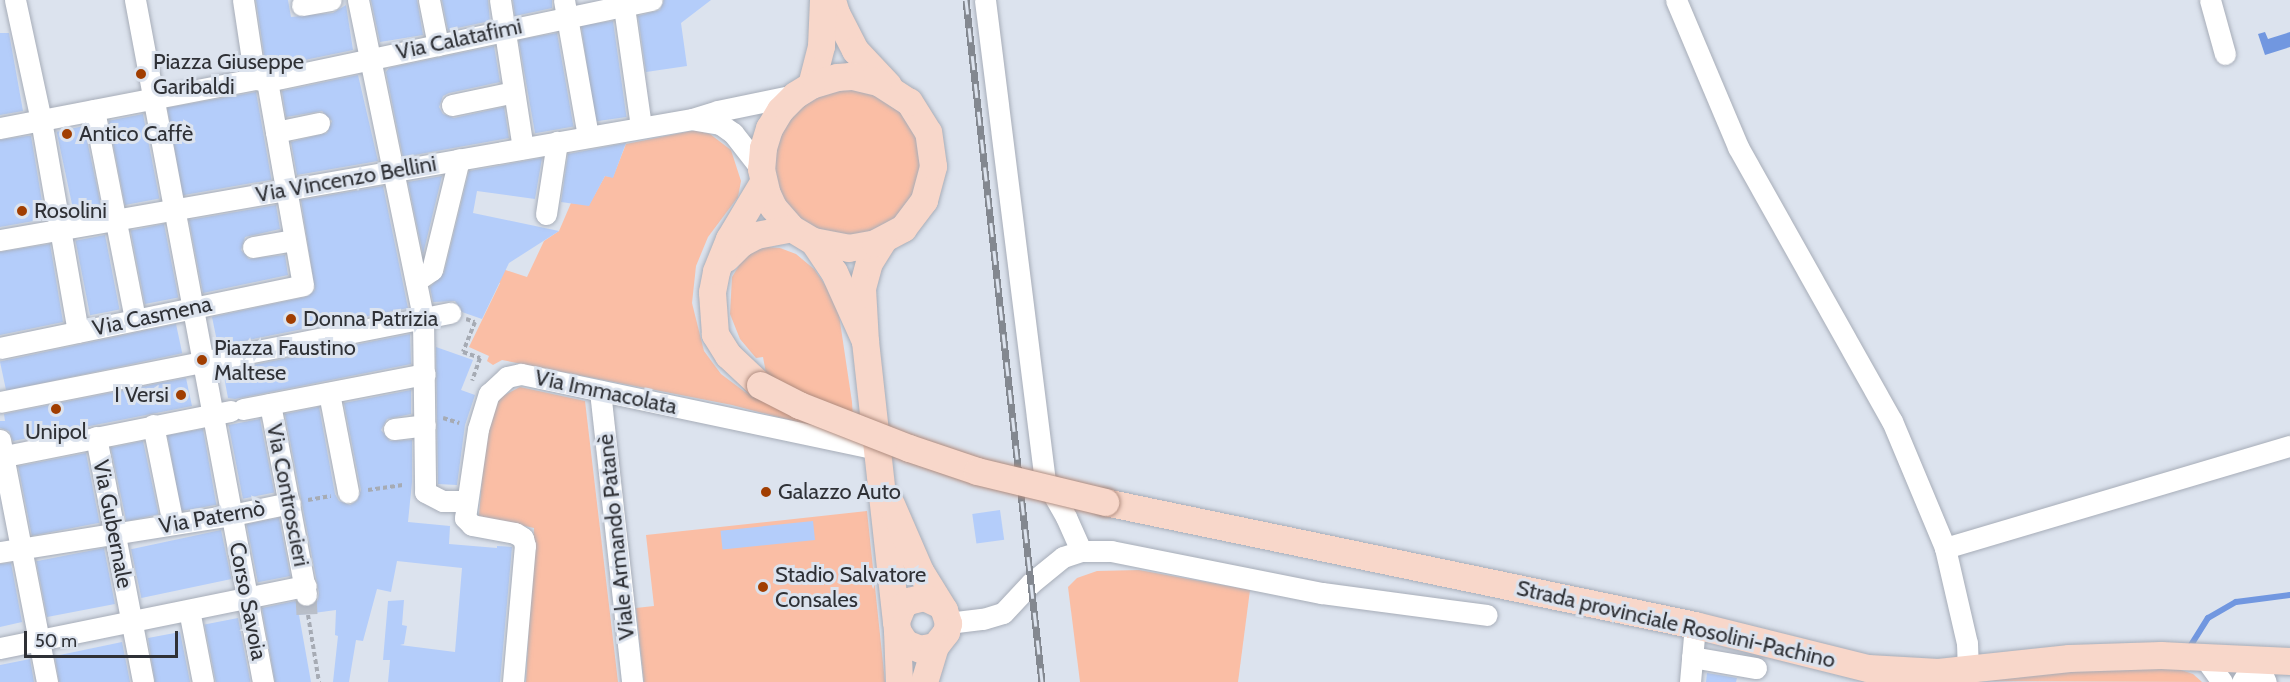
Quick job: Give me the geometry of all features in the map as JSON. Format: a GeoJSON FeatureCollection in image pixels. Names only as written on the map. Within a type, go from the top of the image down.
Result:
{"type":"FeatureCollection","features":[{"type":"Feature","properties":{"kind":"main road"},"geometry":{"type":"LineString","coordinates":[[802,90],[821,46],[823,0]]}},
{"type":"Feature","properties":{"kind":"main road"},"geometry":{"type":"LineString","coordinates":[[832,0],[836,14],[855,50],[890,88]]}},
{"type":"Feature","properties":{"kind":"main road"},"geometry":{"type":"LineString","coordinates":[[716,271],[741,243],[756,235],[802,234],[848,248],[883,240],[903,228],[918,210],[928,189],[933,166],[931,143],[923,121],[909,102],[878,82],[851,76],[837,77],[802,90],[780,110],[769,128],[763,148],[762,175],[773,207],[802,234],[834,272],[865,341]]}},
{"type":"Feature","properties":{"kind":"main road","name":"Strada provinciale Rosolini-Pachino"},"geometry":{"type":"LineString","coordinates":[[762,175],[729,238],[716,271],[712,292],[715,334],[728,355],[760,385],[846,425],[977,471],[1105,502],[1695,626],[1756,664],[1938,672],[2069,658],[2161,655],[2204,657],[2261,671],[2290,661]]}},
{"type":"Feature","properties":{"kind":"main road"},"geometry":{"type":"LineString","coordinates":[[883,240],[868,262],[862,288],[865,341],[896,626],[899,682]]}},
{"type":"Feature","properties":{"kind":"main road"},"geometry":{"type":"LineString","coordinates":[[880,478],[941,624],[924,682]]}},
{"type":"Feature","properties":{"kind":"main road"},"geometry":{"type":"LineString","coordinates":[[924,597],[941,624],[927,649],[912,648],[905,643],[896,626],[902,606],[916,598],[924,597]]}},
{"type":"Feature","properties":{"kind":"street"},"geometry":{"type":"LineString","coordinates":[[15,0],[36,126],[60,231],[78,332]]}},
{"type":"Feature","properties":{"kind":"street"},"geometry":{"type":"LineString","coordinates":[[135,0],[190,307]]}},
{"type":"Feature","properties":{"kind":"street"},"geometry":{"type":"LineString","coordinates":[[243,0],[261,80],[276,132],[294,240],[254,247]]}},
{"type":"Feature","properties":{"kind":"street"},"geometry":{"type":"LineString","coordinates":[[302,5],[331,0]]}},
{"type":"Feature","properties":{"kind":"street"},"geometry":{"type":"LineString","coordinates":[[358,0],[395,171],[423,318],[425,374],[423,483],[425,492],[432,497],[443,501],[468,501]]}},
{"type":"Feature","properties":{"kind":"street"},"geometry":{"type":"LineString","coordinates":[[429,0],[438,45]]}},
{"type":"Feature","properties":{"kind":"street"},"geometry":{"type":"LineString","coordinates":[[500,0],[523,148]]}},
{"type":"Feature","properties":{"kind":"street","name":"Via Calatafimi"},"geometry":{"type":"LineString","coordinates":[[36,126],[95,117],[261,80],[438,45],[504,30],[565,8],[652,0]]}},
{"type":"Feature","properties":{"kind":"street"},"geometry":{"type":"LineString","coordinates":[[985,0],[1045,480],[1066,517],[1081,552]]}},
{"type":"Feature","properties":{"kind":"street"},"geometry":{"type":"LineString","coordinates":[[1676,0],[1738,147],[1892,421],[1946,548],[1967,643],[1968,669]]}},
{"type":"Feature","properties":{"kind":"street"},"geometry":{"type":"LineString","coordinates":[[2210,0],[2225,54]]}},
{"type":"Feature","properties":{"kind":"street"},"geometry":{"type":"LineString","coordinates":[[624,3],[641,127]]}},
{"type":"Feature","properties":{"kind":"street"},"geometry":{"type":"LineString","coordinates":[[565,8],[588,136]]}},
{"type":"Feature","properties":{"kind":"street"},"geometry":{"type":"LineString","coordinates":[[692,119],[802,90]]}},
{"type":"Feature","properties":{"kind":"street"},"geometry":{"type":"LineString","coordinates":[[452,105],[514,92]]}},
{"type":"Feature","properties":{"kind":"street"},"geometry":{"type":"LineString","coordinates":[[95,117],[135,319]]}},
{"type":"Feature","properties":{"kind":"street"},"geometry":{"type":"LineString","coordinates":[[692,119],[720,124],[733,133],[762,175]]}},
{"type":"Feature","properties":{"kind":"street","name":"Via Vincenzo Bellini"},"geometry":{"type":"LineString","coordinates":[[0,240],[116,222],[692,119]]}},
{"type":"Feature","properties":{"kind":"street"},"geometry":{"type":"LineString","coordinates":[[276,132],[319,123]]}},
{"type":"Feature","properties":{"kind":"street"},"geometry":{"type":"LineString","coordinates":[[0,128],[36,126]]}},
{"type":"Feature","properties":{"kind":"street"},"geometry":{"type":"LineString","coordinates":[[546,214],[557,142]]}},
{"type":"Feature","properties":{"kind":"street"},"geometry":{"type":"LineString","coordinates":[[416,281],[432,270],[459,159]]}},
{"type":"Feature","properties":{"kind":"street","name":"Via Casmena"},"geometry":{"type":"LineString","coordinates":[[0,348],[303,285],[294,240]]}},
{"type":"Feature","properties":{"kind":"street","name":"Corso Savoia"},"geometry":{"type":"LineString","coordinates":[[190,307],[202,360],[228,411],[231,515],[263,682]]}},
{"type":"Feature","properties":{"kind":"street"},"geometry":{"type":"LineString","coordinates":[[0,402],[202,360],[450,313]]}},
{"type":"Feature","properties":{"kind":"street"},"geometry":{"type":"LineString","coordinates":[[47,682],[39,640],[10,551],[1,451],[96,437],[425,374]]}},
{"type":"Feature","properties":{"kind":"street","name":"Via Immacolata"},"geometry":{"type":"LineString","coordinates":[[489,394],[507,377],[521,374],[876,449]]}},
{"type":"Feature","properties":{"kind":"street","name":"Viale Armando Patanè"},"geometry":{"type":"LineString","coordinates":[[600,391],[632,682]]}},
{"type":"Feature","properties":{"kind":"street"},"geometry":{"type":"LineString","coordinates":[[329,393],[348,492]]}},
{"type":"Feature","properties":{"kind":"street"},"geometry":{"type":"LineString","coordinates":[[489,394],[478,429],[465,518],[472,525],[515,533],[523,538],[525,546],[513,682]]}},
{"type":"Feature","properties":{"kind":"street","name":"Via Controscieri"},"geometry":{"type":"LineString","coordinates":[[270,404],[306,598]]}},
{"type":"Feature","properties":{"kind":"street"},"geometry":{"type":"LineString","coordinates":[[394,429],[425,418]]}},
{"type":"Feature","properties":{"kind":"street"},"geometry":{"type":"LineString","coordinates":[[153,425],[173,524]]}},
{"type":"Feature","properties":{"kind":"street","name":"Via Gubernale"},"geometry":{"type":"LineString","coordinates":[[96,437],[143,682]]}},
{"type":"Feature","properties":{"kind":"street"},"geometry":{"type":"LineString","coordinates":[[1946,548],[2290,446]]}},
{"type":"Feature","properties":{"kind":"street","name":"Via Paternò"},"geometry":{"type":"LineString","coordinates":[[10,551],[231,515],[290,503]]}},
{"type":"Feature","properties":{"kind":"street"},"geometry":{"type":"LineString","coordinates":[[941,624],[983,620],[1003,613],[1049,567],[1063,557],[1081,552],[1111,550],[1322,593],[1486,615]]}},
{"type":"Feature","properties":{"kind":"street"},"geometry":{"type":"LineString","coordinates":[[0,648],[247,598],[306,598]]}},
{"type":"Feature","properties":{"kind":"street"},"geometry":{"type":"LineString","coordinates":[[189,610],[203,682]]}},
{"type":"Feature","properties":{"kind":"street"},"geometry":{"type":"LineString","coordinates":[[1690,682],[1695,626]]}},
{"type":"Feature","properties":{"kind":"street"},"geometry":{"type":"LineString","coordinates":[[1692,657],[1756,664]]}},
{"type":"Feature","properties":{"kind":"street"},"geometry":{"type":"LineString","coordinates":[[2204,657],[2222,682]]}},
{"type":"Feature","properties":{"kind":"street"},"geometry":{"type":"LineString","coordinates":[[2242,682],[2261,671]]}},
{"type":"Feature","properties":{"kind":"path"},"geometry":{"type":"LineString","coordinates":[[450,313],[475,322],[463,352],[480,358],[469,387],[489,394]]}},
{"type":"Feature","properties":{"kind":"path"},"geometry":{"type":"LineString","coordinates":[[425,418],[478,429]]}},
{"type":"Feature","properties":{"kind":"path","name":"Via Paternò"},"geometry":{"type":"LineString","coordinates":[[290,503],[348,492],[423,483]]}},
{"type":"Feature","properties":{"kind":"path"},"geometry":{"type":"LineString","coordinates":[[306,598],[320,682]]}},
{"type":"Feature","properties":{"kind":"shaded area"},"geometry":{"type":"Polygon","coordinates":[[[847,88],[875,94],[899,110],[915,134],[921,162],[915,190],[899,214],[875,230],[847,236],[819,230],[795,214],[779,190],[773,162],[779,134],[795,110],[819,94],[847,88]]]}},
{"type":"Feature","properties":{"kind":"shaded area"},"geometry":{"type":"Polygon","coordinates":[[[696,130],[710,134],[731,150],[741,181],[738,197],[708,237],[696,266],[692,303],[704,351],[721,374],[753,398],[766,373],[763,357],[756,358],[740,339],[730,314],[732,277],[743,259],[754,251],[766,247],[780,248],[796,254],[814,269],[830,292],[839,315],[852,402],[854,437],[732,405],[502,360],[493,365],[487,361],[489,356],[469,347],[500,283],[486,278],[490,265],[527,277],[544,241],[559,231],[571,203],[589,205],[605,176],[613,177],[626,144],[696,130]]]}},
{"type":"Feature","properties":{"kind":"shaded area"},"geometry":{"type":"Polygon","coordinates":[[[520,387],[585,401],[618,682],[526,682],[534,528],[479,516],[485,440],[495,407],[501,397],[520,387]]]}},
{"type":"Feature","properties":{"kind":"shaded area","name":"Stadio Salvatore Consales"},"geometry":{"type":"Polygon","coordinates":[[[867,511],[885,682],[644,682],[636,608],[654,606],[646,535],[867,511]]]}},
{"type":"Feature","properties":{"kind":"shaded area"},"geometry":{"type":"Polygon","coordinates":[[[1139,570],[1250,590],[1238,682],[1080,682],[1068,587],[1077,578],[1097,571],[1139,570]]]}},
{"type":"Feature","properties":{"kind":"shaded area"},"geometry":{"type":"Polygon","coordinates":[[[2105,667],[2178,669],[2193,674],[2202,682],[1986,681],[2105,667]]]}},
{"type":"Feature","properties":{"kind":"water"},"geometry":{"type":"Polygon","coordinates":[[[2265,32],[2268,39],[2290,32],[2290,47],[2265,55],[2258,34],[2265,32]]]}},
{"type":"Feature","properties":{"kind":"building"},"geometry":{"type":"Polygon","coordinates":[[[256,0],[288,0],[291,17],[333,13],[346,5],[353,50],[266,68],[256,0]]]}},
{"type":"Feature","properties":{"kind":"building"},"geometry":{"type":"Polygon","coordinates":[[[371,0],[417,0],[423,35],[380,42],[371,0]]]}},
{"type":"Feature","properties":{"kind":"building"},"geometry":{"type":"Polygon","coordinates":[[[442,0],[488,0],[490,21],[448,30],[442,0]]]}},
{"type":"Feature","properties":{"kind":"building"},"geometry":{"type":"Polygon","coordinates":[[[513,0],[552,0],[552,8],[515,16],[513,0]]]}},
{"type":"Feature","properties":{"kind":"building"},"geometry":{"type":"Polygon","coordinates":[[[664,0],[711,0],[681,23],[687,66],[646,72],[638,16],[660,10],[664,0]]]}},
{"type":"Feature","properties":{"kind":"building"},"geometry":{"type":"Polygon","coordinates":[[[613,21],[626,117],[595,122],[581,25],[613,21]]]}},
{"type":"Feature","properties":{"kind":"building"},"geometry":{"type":"Polygon","coordinates":[[[0,33],[9,33],[23,111],[0,115],[0,33]]]}},
{"type":"Feature","properties":{"kind":"building"},"geometry":{"type":"Polygon","coordinates":[[[557,33],[573,127],[535,133],[519,40],[557,33]]]}},
{"type":"Feature","properties":{"kind":"building"},"geometry":{"type":"Polygon","coordinates":[[[494,46],[500,82],[449,93],[443,96],[439,107],[443,114],[454,118],[504,107],[509,138],[403,157],[386,72],[389,68],[494,46]]]}},
{"type":"Feature","properties":{"kind":"building"},"geometry":{"type":"Polygon","coordinates":[[[358,75],[378,161],[297,175],[291,142],[327,133],[332,121],[322,111],[286,117],[282,91],[358,75]]]}},
{"type":"Feature","properties":{"kind":"building"},"geometry":{"type":"Polygon","coordinates":[[[256,92],[271,180],[183,195],[167,108],[256,92]]]}},
{"type":"Feature","properties":{"kind":"building"},"geometry":{"type":"Polygon","coordinates":[[[143,114],[159,198],[125,205],[109,121],[143,114]]]}},
{"type":"Feature","properties":{"kind":"building"},"geometry":{"type":"Polygon","coordinates":[[[84,126],[102,209],[74,215],[57,132],[84,126]]]}},
{"type":"Feature","properties":{"kind":"building"},"geometry":{"type":"Polygon","coordinates":[[[31,136],[45,219],[0,227],[0,140],[31,136]]]}},
{"type":"Feature","properties":{"kind":"building"},"geometry":{"type":"Polygon","coordinates":[[[626,143],[613,178],[605,176],[589,206],[561,202],[568,154],[626,143]]]}},
{"type":"Feature","properties":{"kind":"building"},"geometry":{"type":"Polygon","coordinates":[[[542,158],[535,199],[477,191],[473,213],[559,231],[509,263],[482,319],[462,312],[455,301],[433,302],[430,287],[444,273],[469,171],[542,158]]]}},
{"type":"Feature","properties":{"kind":"building"},"geometry":{"type":"Polygon","coordinates":[[[442,176],[423,254],[408,182],[442,176]]]}},
{"type":"Feature","properties":{"kind":"building"},"geometry":{"type":"Polygon","coordinates":[[[383,186],[408,308],[218,346],[212,317],[306,297],[315,290],[301,200],[383,186]]]}},
{"type":"Feature","properties":{"kind":"building"},"geometry":{"type":"Polygon","coordinates":[[[276,205],[280,229],[245,237],[241,250],[249,259],[285,255],[288,275],[203,293],[189,220],[276,205]]]}},
{"type":"Feature","properties":{"kind":"building"},"geometry":{"type":"Polygon","coordinates":[[[164,224],[178,298],[145,304],[131,230],[164,224]]]}},
{"type":"Feature","properties":{"kind":"building"},"geometry":{"type":"Polygon","coordinates":[[[105,235],[120,310],[90,315],[76,241],[105,235]]]}},
{"type":"Feature","properties":{"kind":"building"},"geometry":{"type":"Polygon","coordinates":[[[50,244],[63,322],[0,335],[0,252],[50,244]]]}},
{"type":"Feature","properties":{"kind":"building"},"geometry":{"type":"Polygon","coordinates":[[[176,324],[182,353],[6,391],[0,361],[176,324]]]}},
{"type":"Feature","properties":{"kind":"building"},"geometry":{"type":"Polygon","coordinates":[[[410,334],[411,364],[235,399],[228,398],[223,371],[410,334]]]}},
{"type":"Feature","properties":{"kind":"building"},"geometry":{"type":"Polygon","coordinates":[[[436,347],[473,360],[461,390],[475,395],[465,425],[457,485],[438,484],[436,347]]]}},
{"type":"Feature","properties":{"kind":"building"},"geometry":{"type":"Polygon","coordinates":[[[186,378],[192,406],[13,441],[9,431],[0,428],[0,421],[5,421],[4,414],[186,378]]]}},
{"type":"Feature","properties":{"kind":"building"},"geometry":{"type":"Polygon","coordinates":[[[411,390],[411,414],[387,419],[381,430],[390,441],[412,440],[412,482],[408,522],[450,526],[449,544],[512,547],[500,682],[388,682],[390,660],[383,660],[388,601],[404,600],[402,625],[407,626],[404,644],[400,645],[455,652],[462,568],[397,561],[391,592],[377,589],[363,641],[356,640],[349,682],[333,682],[338,636],[335,635],[336,610],[299,615],[311,682],[275,682],[262,608],[295,601],[301,607],[309,607],[318,600],[319,593],[285,414],[319,407],[335,494],[339,501],[350,505],[357,501],[361,490],[344,403],[411,390]]]}},
{"type":"Feature","properties":{"kind":"building"},"geometry":{"type":"Polygon","coordinates":[[[260,419],[274,493],[243,499],[229,425],[260,419]]]}},
{"type":"Feature","properties":{"kind":"building"},"geometry":{"type":"Polygon","coordinates":[[[203,429],[216,505],[181,511],[168,435],[203,429]]]}},
{"type":"Feature","properties":{"kind":"building"},"geometry":{"type":"Polygon","coordinates":[[[143,441],[159,514],[126,521],[111,448],[143,441]]]}},
{"type":"Feature","properties":{"kind":"building"},"geometry":{"type":"Polygon","coordinates":[[[86,453],[100,523],[32,536],[18,466],[86,453]]]}},
{"type":"Feature","properties":{"kind":"building"},"geometry":{"type":"Polygon","coordinates":[[[1000,510],[1004,540],[976,544],[972,514],[1000,510]]]}},
{"type":"Feature","properties":{"kind":"building"},"geometry":{"type":"Polygon","coordinates":[[[279,518],[290,576],[258,582],[247,524],[279,518]]]}},
{"type":"Feature","properties":{"kind":"building"},"geometry":{"type":"Polygon","coordinates":[[[813,521],[815,540],[722,550],[721,531],[813,521]]]}},
{"type":"Feature","properties":{"kind":"building"},"geometry":{"type":"Polygon","coordinates":[[[221,530],[231,579],[141,598],[131,549],[221,530]]]}},
{"type":"Feature","properties":{"kind":"building"},"geometry":{"type":"Polygon","coordinates":[[[104,548],[115,604],[47,617],[36,561],[104,548]]]}},
{"type":"Feature","properties":{"kind":"building"},"geometry":{"type":"Polygon","coordinates":[[[11,563],[22,622],[0,627],[0,564],[11,563]]]}},
{"type":"Feature","properties":{"kind":"building"},"geometry":{"type":"Polygon","coordinates":[[[238,618],[250,682],[216,682],[205,624],[238,618]]]}},
{"type":"Feature","properties":{"kind":"building"},"geometry":{"type":"Polygon","coordinates":[[[180,632],[190,682],[155,682],[148,638],[180,632]]]}},
{"type":"Feature","properties":{"kind":"building"},"geometry":{"type":"Polygon","coordinates":[[[122,642],[130,682],[59,682],[55,656],[122,642]]]}},
{"type":"Feature","properties":{"kind":"building"},"geometry":{"type":"Polygon","coordinates":[[[30,659],[34,682],[0,682],[0,665],[30,659]]]}},
{"type":"Feature","properties":{"kind":"building"},"geometry":{"type":"Polygon","coordinates":[[[1707,673],[1737,678],[1736,682],[1706,682],[1707,673]]]}},
{"type":"Feature","properties":{"kind":"waterway"},"geometry":{"type":"LineString","coordinates":[[2191,645],[2208,618],[2236,602],[2290,595]]}},
{"type":"Feature","properties":{"kind":"tunnel"},"geometry":{"type":"LineString","coordinates":[[306,595],[307,614]]}},
{"type":"Feature","properties":{"kind":"railway"},"geometry":{"type":"LineString","coordinates":[[966,0],[1042,682]]}},
{"type":"Feature","properties":{"kind":"place","name":"Piazza Giuseppe Garibaldi"},"geometry":{"type":"Point","coordinates":[141,74]}},
{"type":"Feature","properties":{"kind":"place","name":"Antico Caffè"},"geometry":{"type":"Point","coordinates":[67,134]}},
{"type":"Feature","properties":{"kind":"place","name":"Rosolini"},"geometry":{"type":"Point","coordinates":[22,211]}},
{"type":"Feature","properties":{"kind":"place","name":"Donna Patrizia"},"geometry":{"type":"Point","coordinates":[291,319]}},
{"type":"Feature","properties":{"kind":"place","name":"Piazza Faustino Maltese"},"geometry":{"type":"Point","coordinates":[202,360]}},
{"type":"Feature","properties":{"kind":"place","name":"I Versi"},"geometry":{"type":"Point","coordinates":[181,395]}},
{"type":"Feature","properties":{"kind":"place","name":"Unipol"},"geometry":{"type":"Point","coordinates":[56,409]}},
{"type":"Feature","properties":{"kind":"place","name":"Galazzo Auto"},"geometry":{"type":"Point","coordinates":[766,492]}},
{"type":"Feature","properties":{"kind":"place","name":"Stadio Salvatore Consales"},"geometry":{"type":"Point","coordinates":[763,587]}}]}
